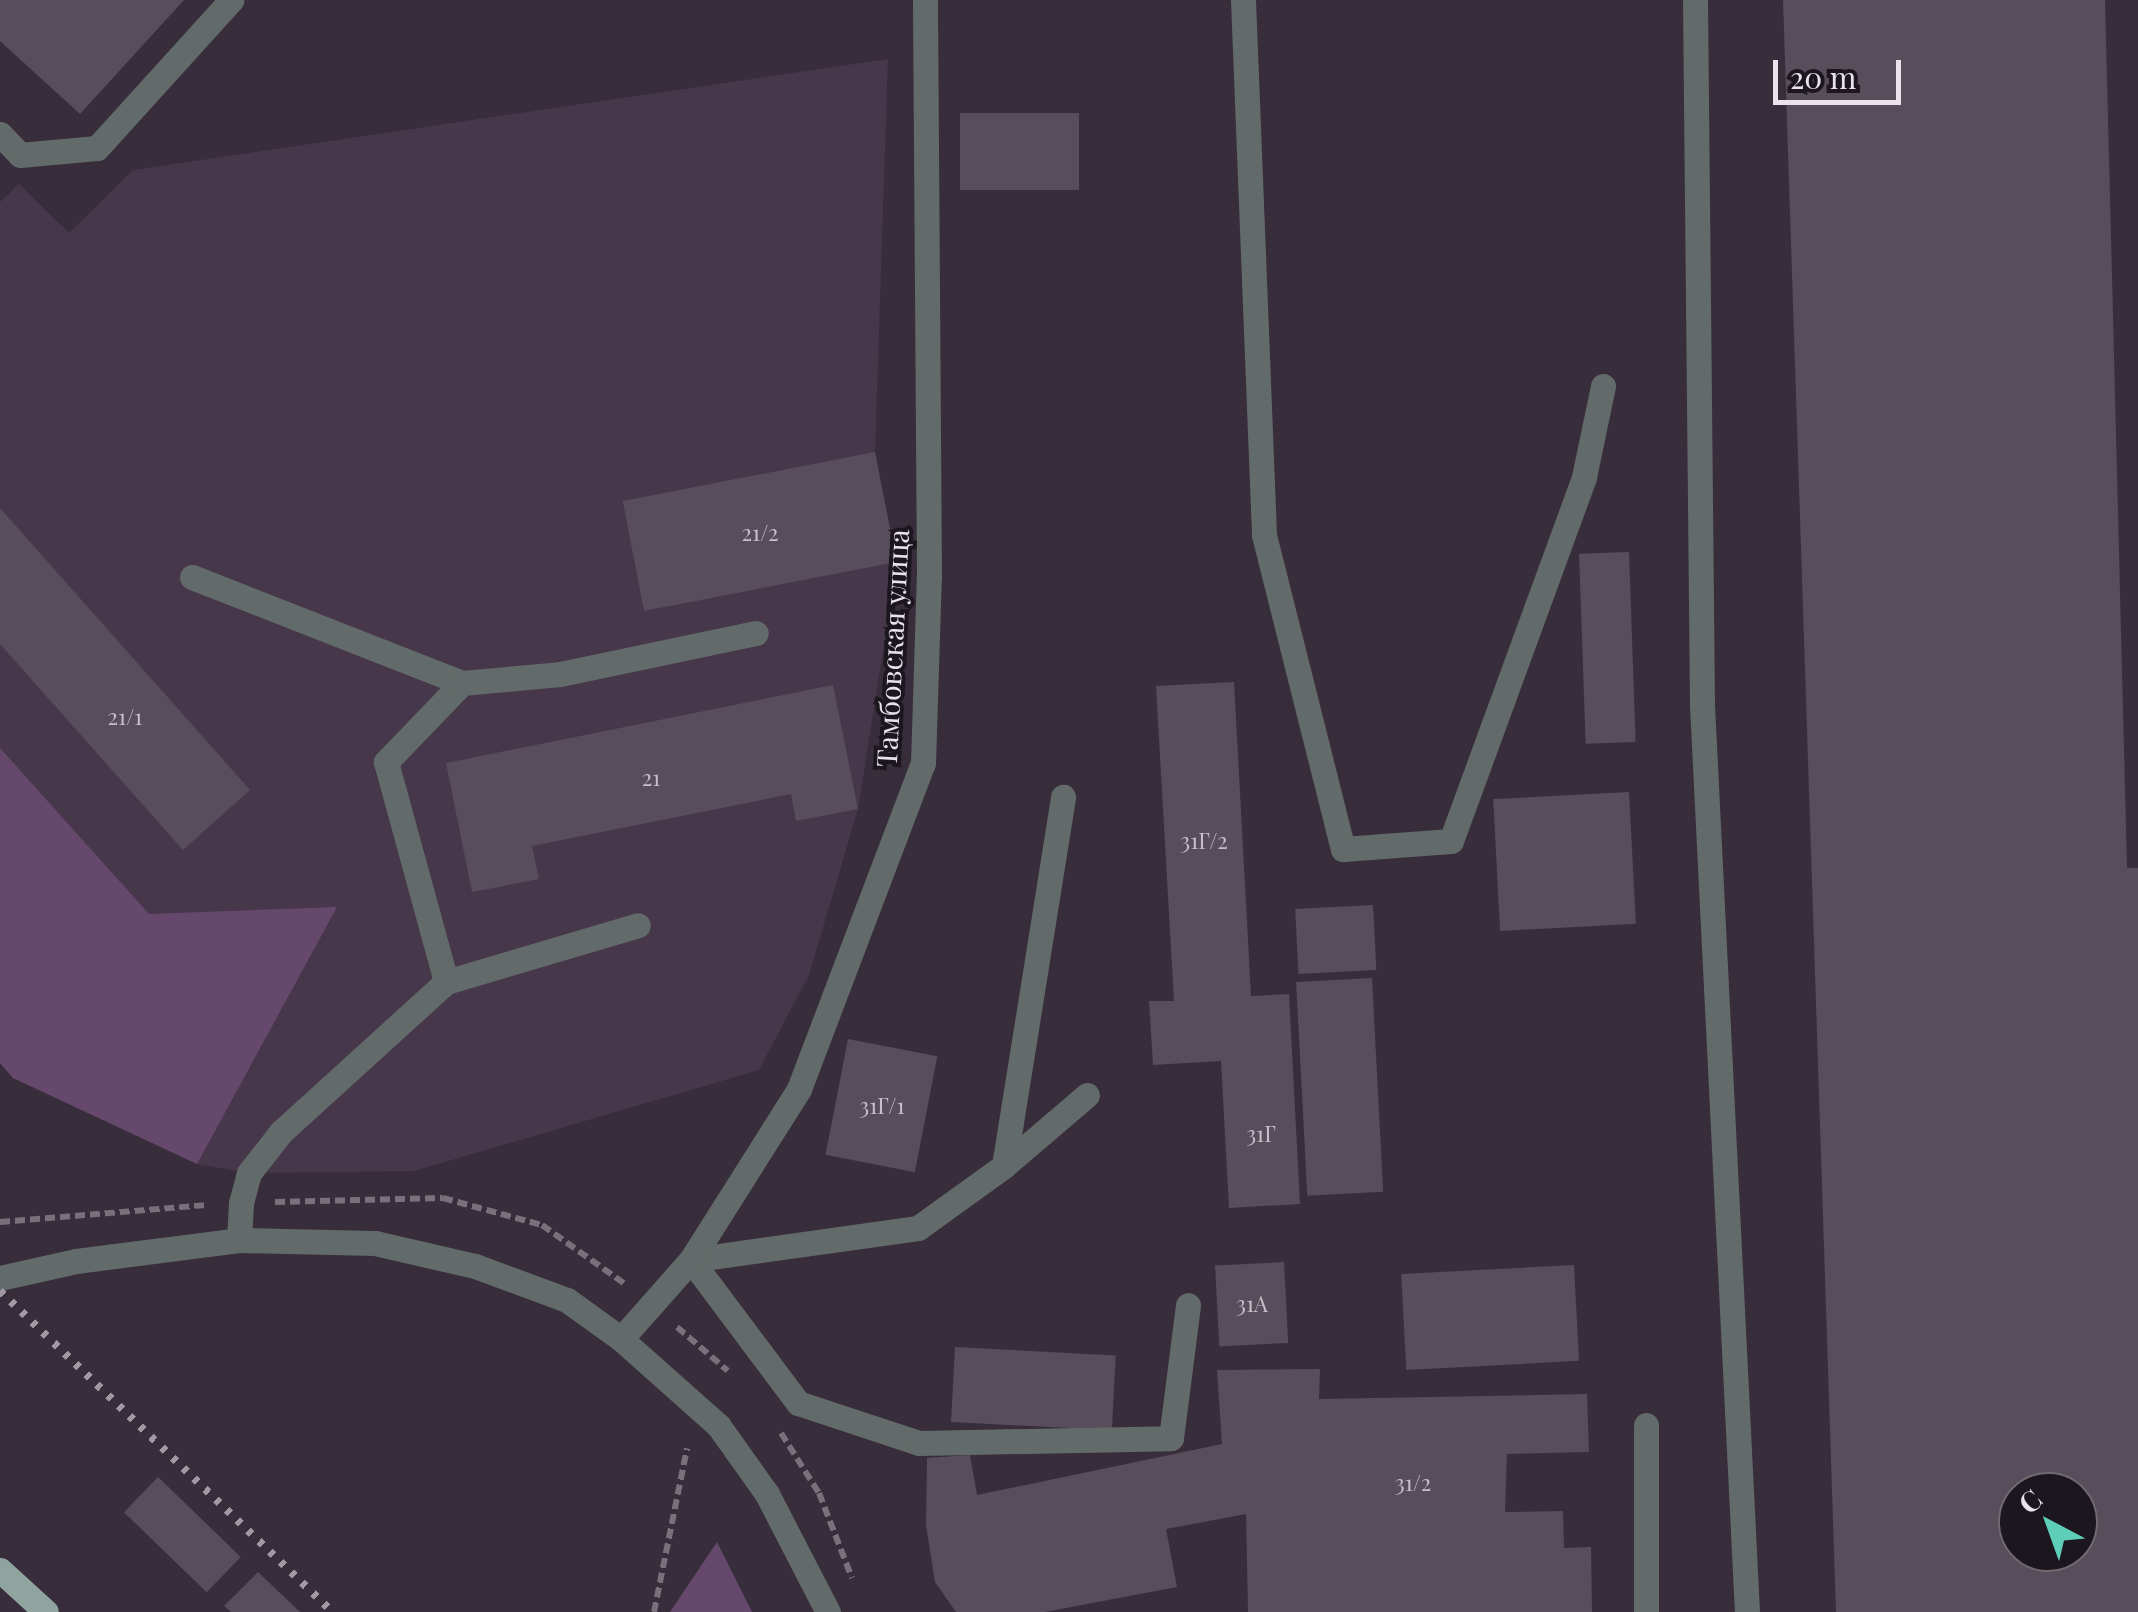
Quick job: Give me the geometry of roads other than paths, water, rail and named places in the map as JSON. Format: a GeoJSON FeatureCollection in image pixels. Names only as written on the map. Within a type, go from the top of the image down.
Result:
{"type":"FeatureCollection","features":[{"type":"Feature","properties":{"kind":"main road"},"geometry":{"type":"LineString","coordinates":[[0,1570],[46,1612]]}},
{"type":"Feature","properties":{"kind":"street"},"geometry":{"type":"LineString","coordinates":[[0,134],[20,155],[97,148],[231,0]]}},
{"type":"Feature","properties":{"kind":"street","name":"Тамбовская улица"},"geometry":{"type":"LineString","coordinates":[[622,1339],[690,1260],[799,1089],[923,764],[929,577],[926,0]]}},
{"type":"Feature","properties":{"kind":"street"},"geometry":{"type":"LineString","coordinates":[[1243,0],[1264,534],[1344,849],[1451,841],[1584,477],[1603,386]]}},
{"type":"Feature","properties":{"kind":"street"},"geometry":{"type":"LineString","coordinates":[[1695,0],[1702,705],[1748,1612]]}},
{"type":"Feature","properties":{"kind":"street"},"geometry":{"type":"LineString","coordinates":[[192,578],[462,683],[560,674],[756,633]]}},
{"type":"Feature","properties":{"kind":"street"},"geometry":{"type":"LineString","coordinates":[[446,982],[386,762],[462,683]]}},
{"type":"Feature","properties":{"kind":"street"},"geometry":{"type":"LineString","coordinates":[[1004,1166],[1064,797]]}},
{"type":"Feature","properties":{"kind":"street"},"geometry":{"type":"LineString","coordinates":[[239,1240],[240,1202],[248,1173],[281,1132],[446,982],[638,926]]}},
{"type":"Feature","properties":{"kind":"street"},"geometry":{"type":"LineString","coordinates":[[1086,1095],[1004,1166],[918,1228],[690,1260],[798,1403],[919,1443],[1171,1438],[1188,1305]]}},
{"type":"Feature","properties":{"kind":"street"},"geometry":{"type":"LineString","coordinates":[[0,1278],[76,1261],[239,1240],[375,1243],[475,1266],[567,1300],[622,1339],[718,1425],[767,1494],[828,1612]]}},
{"type":"Feature","properties":{"kind":"street"},"geometry":{"type":"LineString","coordinates":[[1646,1425],[1646,1612]]}},
{"type":"Feature","properties":{"kind":"railway"},"geometry":{"type":"LineString","coordinates":[[0,1291],[332,1612]]}}]}
